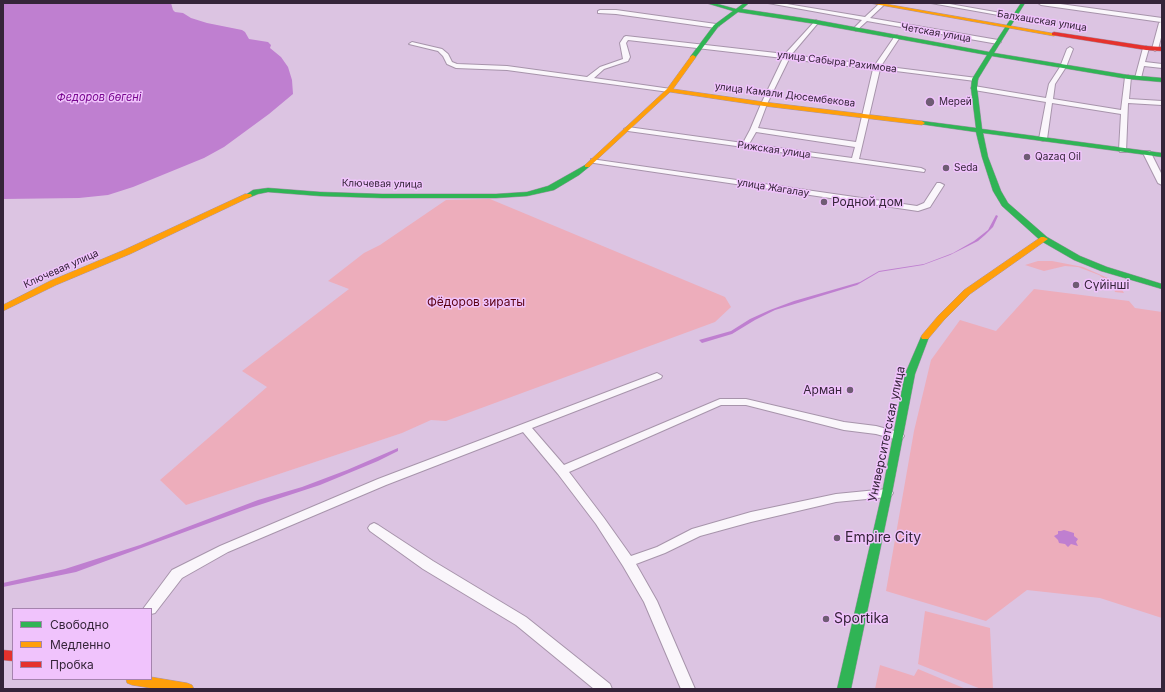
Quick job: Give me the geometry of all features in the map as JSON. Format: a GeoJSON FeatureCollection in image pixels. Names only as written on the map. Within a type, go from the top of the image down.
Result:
{"type":"FeatureCollection","features":[{"type":"Feature","properties":{"kind":"main road","name":"Четская улица"},"geometry":{"type":"LineString","coordinates":[[708,3],[736,10],[816,22],[991,54],[1128,77],[1162,80]]}},
{"type":"Feature","properties":{"kind":"main road","name":"Ключевая улица"},"geometry":{"type":"LineString","coordinates":[[3,308],[256,192],[268,190],[320,194],[390,196],[496,196],[527,194],[552,188],[577,174],[594,161],[628,129],[669,90],[716,26],[747,3]]}},
{"type":"Feature","properties":{"kind":"main road","name":"Балхашская улица"},"geometry":{"type":"LineString","coordinates":[[871,3],[1009,27],[1159,49]]}},
{"type":"Feature","properties":{"kind":"main road"},"geometry":{"type":"LineString","coordinates":[[1022,3],[1009,27],[998,42],[974,83],[979,130],[985,158],[997,191],[1005,204],[1044,239],[1077,258],[1104,269],[1162,287]]}},
{"type":"Feature","properties":{"kind":"main road","name":"улица Камали Дюсембекова"},"geometry":{"type":"LineString","coordinates":[[669,90],[764,104],[979,130],[1162,155]]}},
{"type":"Feature","properties":{"kind":"main road","name":"Университетская улица"},"geometry":{"type":"LineString","coordinates":[[844,689],[887,493],[910,374],[917,354],[925,337],[941,318],[967,292],[1044,239]]}},
{"type":"Feature","properties":{"kind":"main road"},"geometry":{"type":"LineString","coordinates":[[138,680],[187,689]]}},
{"type":"Feature","properties":{"kind":"street"},"geometry":{"type":"LineString","coordinates":[[771,3],[998,42]]}},
{"type":"Feature","properties":{"kind":"street","name":"Балхашская улица"},"geometry":{"type":"LineString","coordinates":[[934,3],[1015,16]]}},
{"type":"Feature","properties":{"kind":"street"},"geometry":{"type":"LineString","coordinates":[[1041,3],[1162,20]]}},
{"type":"Feature","properties":{"kind":"street"},"geometry":{"type":"LineString","coordinates":[[1102,12],[1104,3]]}},
{"type":"Feature","properties":{"kind":"street"},"geometry":{"type":"LineString","coordinates":[[856,29],[882,4]]}},
{"type":"Feature","properties":{"kind":"street"},"geometry":{"type":"LineString","coordinates":[[600,12],[616,12],[716,26]]}},
{"type":"Feature","properties":{"kind":"street"},"geometry":{"type":"LineString","coordinates":[[746,146],[787,56],[816,22]]}},
{"type":"Feature","properties":{"kind":"street"},"geometry":{"type":"LineString","coordinates":[[1159,49],[1162,23]]}},
{"type":"Feature","properties":{"kind":"street"},"geometry":{"type":"LineString","coordinates":[[855,161],[878,67],[897,37]]}},
{"type":"Feature","properties":{"kind":"street","name":"улица Сабыра Рахимова"},"geometry":{"type":"LineString","coordinates":[[588,79],[602,68],[626,60],[627,57],[623,43],[626,38],[640,38],[878,67],[974,83],[1049,100],[1124,113]]}},
{"type":"Feature","properties":{"kind":"street","name":"улица Камали Дюсембекова"},"geometry":{"type":"LineString","coordinates":[[412,44],[440,50],[446,55],[450,63],[456,66],[507,68],[669,90]]}},
{"type":"Feature","properties":{"kind":"street"},"geometry":{"type":"LineString","coordinates":[[1138,78],[1146,48]]}},
{"type":"Feature","properties":{"kind":"street"},"geometry":{"type":"LineString","coordinates":[[1043,139],[1052,84],[1063,66],[1070,49]]}},
{"type":"Feature","properties":{"kind":"street"},"geometry":{"type":"LineString","coordinates":[[1142,64],[1162,66]]}},
{"type":"Feature","properties":{"kind":"street"},"geometry":{"type":"LineString","coordinates":[[1123,150],[1124,113],[1128,77]]}},
{"type":"Feature","properties":{"kind":"street"},"geometry":{"type":"LineString","coordinates":[[1125,101],[1162,103]]}},
{"type":"Feature","properties":{"kind":"street","name":"Рижская улица"},"geometry":{"type":"LineString","coordinates":[[628,129],[921,170]]}},
{"type":"Feature","properties":{"kind":"street"},"geometry":{"type":"LineString","coordinates":[[754,130],[859,145]]}},
{"type":"Feature","properties":{"kind":"street"},"geometry":{"type":"LineString","coordinates":[[1147,153],[1162,183]]}},
{"type":"Feature","properties":{"kind":"street","name":"улица Жагалау"},"geometry":{"type":"LineString","coordinates":[[594,161],[918,210],[927,206],[940,184]]}},
{"type":"Feature","properties":{"kind":"street"},"geometry":{"type":"LineString","coordinates":[[151,608],[177,574],[224,548],[382,482],[526,428],[657,376]]}},
{"type":"Feature","properties":{"kind":"street"},"geometry":{"type":"LineString","coordinates":[[562,472],[720,402],[746,402],[844,426],[876,430],[898,436]]}},
{"type":"Feature","properties":{"kind":"street"},"geometry":{"type":"LineString","coordinates":[[526,428],[562,472],[628,562],[650,602],[688,689]]}},
{"type":"Feature","properties":{"kind":"street"},"geometry":{"type":"LineString","coordinates":[[628,562],[661,550],[696,532],[751,517],[836,498],[887,493]]}},
{"type":"Feature","properties":{"kind":"street"},"geometry":{"type":"LineString","coordinates":[[374,528],[428,565],[521,621],[605,689]]}},
{"type":"Feature","properties":{"kind":"green space","name":"Фёдоров зираты"},"geometry":{"type":"Polygon","coordinates":[[[490,199],[725,297],[731,307],[715,322],[446,421],[431,420],[402,433],[186,505],[160,480],[267,387],[242,371],[349,289],[328,281],[364,253],[380,245],[446,200],[490,199]]]}},
{"type":"Feature","properties":{"kind":"green space"},"geometry":{"type":"Polygon","coordinates":[[[1038,261],[1052,261],[1083,267],[1110,279],[1120,286],[1124,293],[1115,292],[1112,284],[1099,275],[1078,267],[1065,266],[1044,271],[1025,265],[1038,261]]]}},
{"type":"Feature","properties":{"kind":"green space"},"geometry":{"type":"Polygon","coordinates":[[[1034,289],[1129,301],[1135,308],[1162,312],[1162,618],[1100,598],[1027,590],[986,621],[886,591],[914,431],[931,360],[960,320],[996,331],[1034,289]]]}},
{"type":"Feature","properties":{"kind":"green space"},"geometry":{"type":"Polygon","coordinates":[[[925,611],[990,628],[993,689],[981,689],[918,664],[925,611]]]}},
{"type":"Feature","properties":{"kind":"green space"},"geometry":{"type":"Polygon","coordinates":[[[880,665],[914,676],[918,669],[966,689],[875,689],[880,665]]]}},
{"type":"Feature","properties":{"kind":"water","name":"Федоров бөгені"},"geometry":{"type":"Polygon","coordinates":[[[3,3],[171,3],[175,12],[183,13],[191,18],[207,23],[242,30],[249,39],[268,42],[271,45],[270,48],[281,57],[288,67],[292,80],[293,94],[269,114],[224,147],[204,158],[133,187],[108,195],[79,198],[3,199],[3,3]]]}},
{"type":"Feature","properties":{"kind":"water"},"geometry":{"type":"Polygon","coordinates":[[[996,215],[998,216],[993,227],[985,235],[978,241],[950,255],[923,265],[879,272],[857,285],[775,310],[732,334],[702,343],[699,340],[731,331],[750,319],[794,301],[860,282],[879,271],[924,264],[953,253],[974,241],[988,230],[996,215]]]}},
{"type":"Feature","properties":{"kind":"water"},"geometry":{"type":"Polygon","coordinates":[[[398,448],[398,451],[378,461],[320,485],[250,508],[76,572],[3,587],[3,583],[65,569],[140,545],[258,500],[302,487],[398,448]]]}},
{"type":"Feature","properties":{"kind":"water"},"geometry":{"type":"Polygon","coordinates":[[[1064,530],[1074,533],[1074,536],[1078,539],[1076,542],[1078,546],[1071,544],[1068,547],[1065,544],[1059,543],[1054,536],[1058,534],[1058,531],[1064,530]]]}},
{"type":"Feature","properties":{"kind":"traffic: fast"},"geometry":{"type":"LineString","coordinates":[[708,3],[736,10],[816,22],[1063,67],[1128,77],[1162,80]]}},
{"type":"Feature","properties":{"kind":"traffic: fast"},"geometry":{"type":"LineString","coordinates":[[693,57],[716,26],[747,3]]}},
{"type":"Feature","properties":{"kind":"traffic: fast"},"geometry":{"type":"LineString","coordinates":[[1023,3],[975,79],[974,88],[979,130],[985,157],[997,191],[1005,204],[1044,239],[1077,258],[1104,269],[1162,287]]}},
{"type":"Feature","properties":{"kind":"traffic: fast"},"geometry":{"type":"LineString","coordinates":[[922,123],[1162,155]]}},
{"type":"Feature","properties":{"kind":"traffic: fast"},"geometry":{"type":"LineString","coordinates":[[248,196],[256,192],[268,190],[320,194],[382,196],[496,196],[527,194],[551,188],[577,174],[587,166]]}},
{"type":"Feature","properties":{"kind":"traffic: fast"},"geometry":{"type":"LineString","coordinates":[[844,689],[887,493],[910,374],[925,337]]}},
{"type":"Feature","properties":{"kind":"traffic: slow"},"geometry":{"type":"LineString","coordinates":[[871,3],[1054,34]]}},
{"type":"Feature","properties":{"kind":"traffic: slow"},"geometry":{"type":"LineString","coordinates":[[587,166],[669,90],[693,57]]}},
{"type":"Feature","properties":{"kind":"traffic: slow"},"geometry":{"type":"LineString","coordinates":[[669,90],[764,104],[922,123]]}},
{"type":"Feature","properties":{"kind":"traffic: slow"},"geometry":{"type":"LineString","coordinates":[[3,308],[53,283],[127,252],[248,196]]}},
{"type":"Feature","properties":{"kind":"traffic: slow"},"geometry":{"type":"LineString","coordinates":[[925,337],[941,318],[967,292],[1044,239]]}},
{"type":"Feature","properties":{"kind":"traffic: slow"},"geometry":{"type":"LineString","coordinates":[[138,680],[187,689]]}},
{"type":"Feature","properties":{"kind":"traffic: jam"},"geometry":{"type":"LineString","coordinates":[[1054,34],[1146,48],[1162,49]]}},
{"type":"Feature","properties":{"kind":"traffic: jam"},"geometry":{"type":"LineString","coordinates":[[3,655],[12,656]]}},
{"type":"Feature","properties":{"kind":"place","name":"Мерей"},"geometry":{"type":"Point","coordinates":[930,102]}},
{"type":"Feature","properties":{"kind":"place","name":"Qazaq Oil"},"geometry":{"type":"Point","coordinates":[1027,157]}},
{"type":"Feature","properties":{"kind":"place","name":"Seda"},"geometry":{"type":"Point","coordinates":[946,168]}},
{"type":"Feature","properties":{"kind":"place","name":"Родной дом"},"geometry":{"type":"Point","coordinates":[824,202]}},
{"type":"Feature","properties":{"kind":"place","name":"Сүйінші"},"geometry":{"type":"Point","coordinates":[1076,285]}},
{"type":"Feature","properties":{"kind":"place","name":"Арман"},"geometry":{"type":"Point","coordinates":[850,390]}},
{"type":"Feature","properties":{"kind":"place","name":"Empire City"},"geometry":{"type":"Point","coordinates":[837,538]}},
{"type":"Feature","properties":{"kind":"place","name":"Sportika"},"geometry":{"type":"Point","coordinates":[826,619]}}]}
